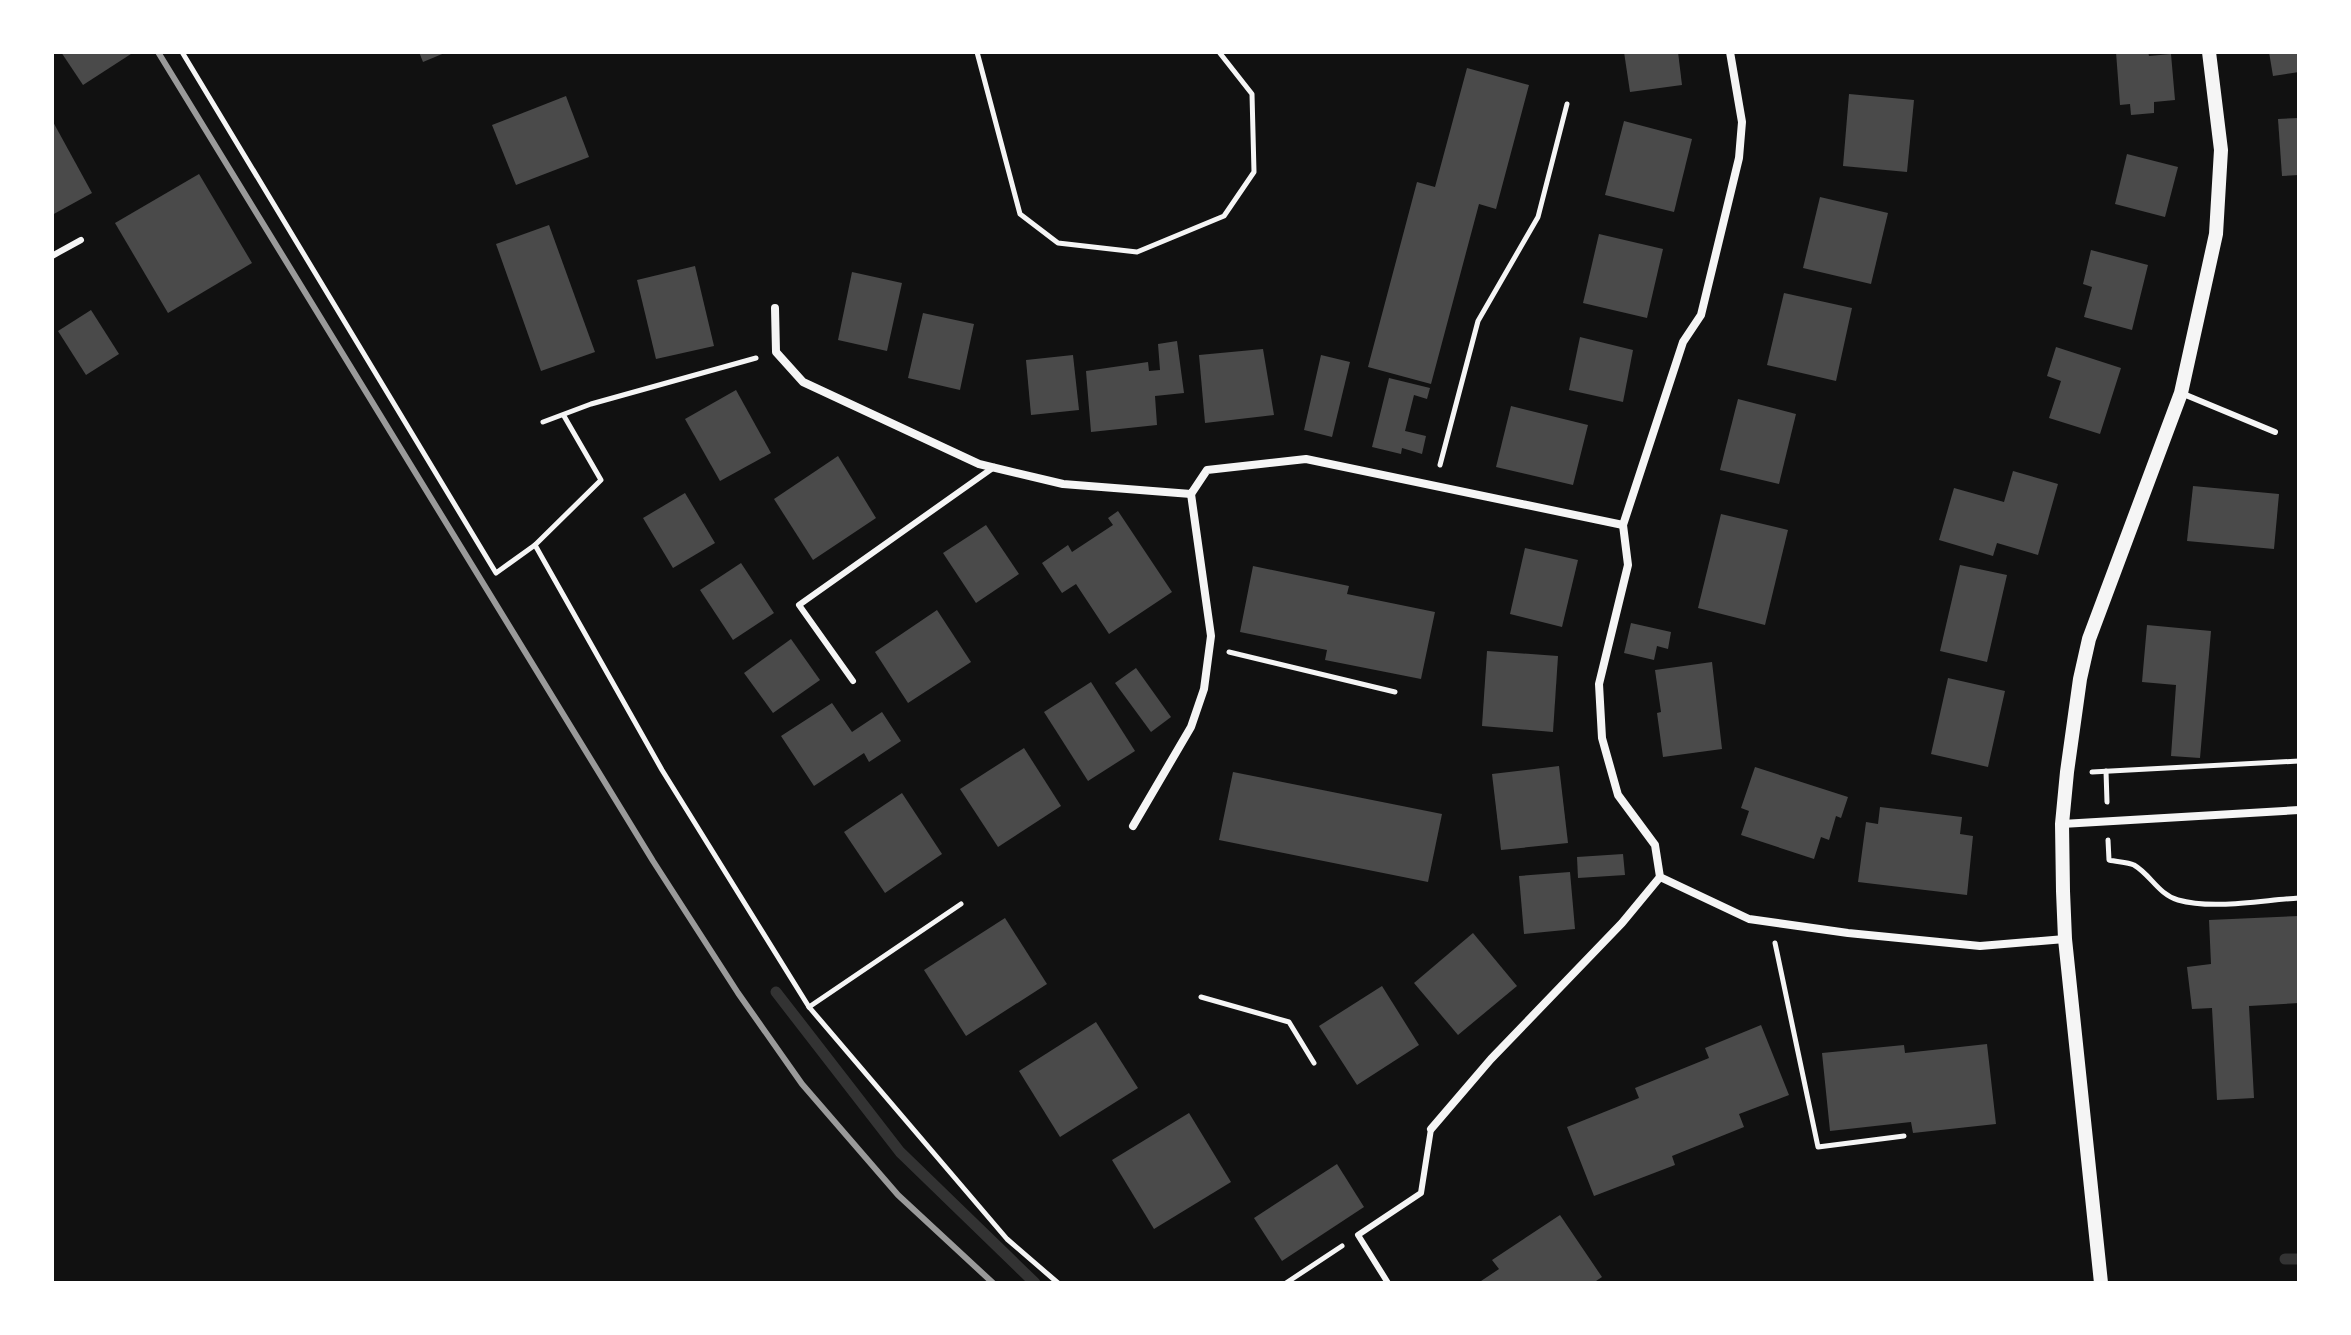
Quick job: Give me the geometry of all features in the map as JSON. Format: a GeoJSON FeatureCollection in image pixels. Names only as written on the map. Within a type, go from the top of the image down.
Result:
{"type":"FeatureCollection","features":[{"type":"Feature","properties":{"kind":"street"},"geometry":{"type":"LineString","coordinates":[[1431,1129],[1491,1059],[1622,923],[1660,877],[1655,845],[1618,795],[1602,738],[1599,684],[1628,565],[1623,525],[1683,342],[1701,315],[1739,158],[1742,122],[1730,52]]}},
{"type":"Feature","properties":{"kind":"street"},"geometry":{"type":"LineString","coordinates":[[2101,1283],[2065,939],[2062,824],[2080,679],[2089,639],[2181,393],[2216,234],[2221,150],[2209,52]]}},
{"type":"Feature","properties":{"kind":"street"},"geometry":{"type":"LineString","coordinates":[[775,308],[776,352],[803,382],[979,464],[1063,484],[1191,494]]}},
{"type":"Feature","properties":{"kind":"street"},"geometry":{"type":"LineString","coordinates":[[1133,826],[1191,727],[1204,689],[1211,636],[1191,494],[1207,470],[1306,459],[1623,525]]}},
{"type":"Feature","properties":{"kind":"street"},"geometry":{"type":"LineString","coordinates":[[2062,824],[2299,810]]}},
{"type":"Feature","properties":{"kind":"street"},"geometry":{"type":"LineString","coordinates":[[1660,877],[1749,919],[1848,933],[1980,946],[2065,939]]}},
{"type":"Feature","properties":{"kind":"lane"},"geometry":{"type":"LineString","coordinates":[[52,256],[81,240]]}},
{"type":"Feature","properties":{"kind":"lane"},"geometry":{"type":"LineString","coordinates":[[2181,393],[2275,432]]}},
{"type":"Feature","properties":{"kind":"lane"},"geometry":{"type":"LineString","coordinates":[[853,681],[799,605],[994,467]]}},
{"type":"Feature","properties":{"kind":"lane"},"geometry":{"type":"LineString","coordinates":[[1388,1283],[1358,1235],[1421,1193],[1431,1129]]}},
{"type":"Feature","properties":{"kind":"path"},"geometry":{"type":"LineString","coordinates":[[182,52],[496,573],[535,545],[601,480],[564,416]]}},
{"type":"Feature","properties":{"kind":"path"},"geometry":{"type":"LineString","coordinates":[[977,52],[1020,214],[1058,243],[1137,252],[1224,216],[1254,172],[1252,94],[1219,52]]}},
{"type":"Feature","properties":{"kind":"path"},"geometry":{"type":"LineString","coordinates":[[1434,485],[1478,321],[1538,217],[1567,104]]}},
{"type":"Feature","properties":{"kind":"path"},"geometry":{"type":"LineString","coordinates":[[543,422],[591,404],[776,352]]}},
{"type":"Feature","properties":{"kind":"path"},"geometry":{"type":"LineString","coordinates":[[535,545],[662,770],[809,1007],[1007,1239],[1058,1283]]}},
{"type":"Feature","properties":{"kind":"path"},"geometry":{"type":"LineString","coordinates":[[1209,647],[1395,692]]}},
{"type":"Feature","properties":{"kind":"path"},"geometry":{"type":"LineString","coordinates":[[2067,772],[2299,761]]}},
{"type":"Feature","properties":{"kind":"path"},"geometry":{"type":"LineString","coordinates":[[2106,771],[2109,860],[2132,864],[2158,890],[2177,899],[2204,904],[2299,898]]}},
{"type":"Feature","properties":{"kind":"path"},"geometry":{"type":"LineString","coordinates":[[809,1007],[961,904]]}},
{"type":"Feature","properties":{"kind":"path"},"geometry":{"type":"LineString","coordinates":[[1771,922],[1818,1147],[1904,1136]]}},
{"type":"Feature","properties":{"kind":"path"},"geometry":{"type":"LineString","coordinates":[[1201,997],[1289,1022],[1314,1063]]}},
{"type":"Feature","properties":{"kind":"path"},"geometry":{"type":"LineString","coordinates":[[1286,1283],[1358,1235]]}},
{"type":"Feature","properties":{"kind":"building"},"geometry":{"type":"Polygon","coordinates":[[[61,52],[134,52],[83,85],[61,52]]]}},
{"type":"Feature","properties":{"kind":"building"},"geometry":{"type":"Polygon","coordinates":[[[419,52],[447,52],[423,62],[419,52]]]}},
{"type":"Feature","properties":{"kind":"building"},"geometry":{"type":"Polygon","coordinates":[[[1624,52],[1678,52],[1682,85],[1630,92],[1624,52]]]}},
{"type":"Feature","properties":{"kind":"building"},"geometry":{"type":"Polygon","coordinates":[[[2116,52],[2148,52],[2149,56],[2171,54],[2175,100],[2154,102],[2154,113],[2131,115],[2130,104],[2120,105],[2116,52]]]}},
{"type":"Feature","properties":{"kind":"building"},"geometry":{"type":"Polygon","coordinates":[[[2269,52],[2299,52],[2299,72],[2273,76],[2269,52]]]}},
{"type":"Feature","properties":{"kind":"building"},"geometry":{"type":"Polygon","coordinates":[[[1467,68],[1529,85],[1496,209],[1479,204],[1431,384],[1368,367],[1417,182],[1435,187],[1467,68]]]}},
{"type":"Feature","properties":{"kind":"building"},"geometry":{"type":"Polygon","coordinates":[[[1849,94],[1914,100],[1907,172],[1843,166],[1849,94]]]}},
{"type":"Feature","properties":{"kind":"building"},"geometry":{"type":"Polygon","coordinates":[[[566,96],[589,157],[516,185],[492,125],[566,96]]]}},
{"type":"Feature","properties":{"kind":"building"},"geometry":{"type":"Polygon","coordinates":[[[2299,118],[2299,175],[2282,176],[2278,119],[2299,118]]]}},
{"type":"Feature","properties":{"kind":"building"},"geometry":{"type":"Polygon","coordinates":[[[52,120],[92,193],[52,215],[52,120]]]}},
{"type":"Feature","properties":{"kind":"building"},"geometry":{"type":"Polygon","coordinates":[[[1624,121],[1692,139],[1674,212],[1605,195],[1624,121]]]}},
{"type":"Feature","properties":{"kind":"building"},"geometry":{"type":"Polygon","coordinates":[[[2127,154],[2178,167],[2165,217],[2115,204],[2127,154]]]}},
{"type":"Feature","properties":{"kind":"building"},"geometry":{"type":"Polygon","coordinates":[[[199,174],[252,263],[168,313],[115,223],[199,174]]]}},
{"type":"Feature","properties":{"kind":"building"},"geometry":{"type":"Polygon","coordinates":[[[1820,197],[1888,213],[1871,284],[1803,268],[1820,197]]]}},
{"type":"Feature","properties":{"kind":"building"},"geometry":{"type":"Polygon","coordinates":[[[549,225],[595,352],[541,371],[496,244],[549,225]]]}},
{"type":"Feature","properties":{"kind":"building"},"geometry":{"type":"Polygon","coordinates":[[[1599,234],[1663,249],[1647,318],[1583,303],[1599,234]]]}},
{"type":"Feature","properties":{"kind":"building"},"geometry":{"type":"Polygon","coordinates":[[[2091,250],[2148,265],[2132,330],[2084,317],[2092,287],[2083,284],[2091,250]]]}},
{"type":"Feature","properties":{"kind":"building"},"geometry":{"type":"Polygon","coordinates":[[[695,266],[714,346],[656,359],[637,280],[695,266]]]}},
{"type":"Feature","properties":{"kind":"building"},"geometry":{"type":"Polygon","coordinates":[[[852,272],[902,283],[887,351],[838,340],[852,272]]]}},
{"type":"Feature","properties":{"kind":"building"},"geometry":{"type":"Polygon","coordinates":[[[1784,293],[1852,308],[1836,381],[1767,365],[1784,293]]]}},
{"type":"Feature","properties":{"kind":"building"},"geometry":{"type":"Polygon","coordinates":[[[91,310],[119,354],[86,375],[58,331],[91,310]]]}},
{"type":"Feature","properties":{"kind":"building"},"geometry":{"type":"Polygon","coordinates":[[[923,313],[974,324],[960,390],[908,378],[923,313]]]}},
{"type":"Feature","properties":{"kind":"building"},"geometry":{"type":"Polygon","coordinates":[[[1580,337],[1633,350],[1623,402],[1569,390],[1580,337]]]}},
{"type":"Feature","properties":{"kind":"building"},"geometry":{"type":"Polygon","coordinates":[[[1177,341],[1184,393],[1155,396],[1157,425],[1091,432],[1086,371],[1148,362],[1149,371],[1160,370],[1158,344],[1177,341]]]}},
{"type":"Feature","properties":{"kind":"building"},"geometry":{"type":"Polygon","coordinates":[[[2056,347],[2121,368],[2100,434],[2049,418],[2061,381],[2047,376],[2056,347]]]}},
{"type":"Feature","properties":{"kind":"building"},"geometry":{"type":"Polygon","coordinates":[[[1263,349],[1274,415],[1205,423],[1199,355],[1263,349]]]}},
{"type":"Feature","properties":{"kind":"building"},"geometry":{"type":"Polygon","coordinates":[[[1073,355],[1079,410],[1031,415],[1026,360],[1073,355]]]}},
{"type":"Feature","properties":{"kind":"building"},"geometry":{"type":"Polygon","coordinates":[[[1321,355],[1350,362],[1332,437],[1304,430],[1321,355]]]}},
{"type":"Feature","properties":{"kind":"building"},"geometry":{"type":"Polygon","coordinates":[[[1389,378],[1430,388],[1427,399],[1414,395],[1405,431],[1426,436],[1422,454],[1402,448],[1401,454],[1372,447],[1389,378]]]}},
{"type":"Feature","properties":{"kind":"building"},"geometry":{"type":"Polygon","coordinates":[[[736,390],[771,453],[720,481],[685,419],[736,390]]]}},
{"type":"Feature","properties":{"kind":"building"},"geometry":{"type":"Polygon","coordinates":[[[1738,399],[1796,414],[1779,484],[1720,470],[1738,399]]]}},
{"type":"Feature","properties":{"kind":"building"},"geometry":{"type":"Polygon","coordinates":[[[1511,406],[1588,425],[1573,485],[1496,467],[1511,406]]]}},
{"type":"Feature","properties":{"kind":"building"},"geometry":{"type":"Polygon","coordinates":[[[838,456],[876,518],[813,560],[774,499],[838,456]]]}},
{"type":"Feature","properties":{"kind":"building"},"geometry":{"type":"Polygon","coordinates":[[[2013,471],[2058,484],[2038,555],[1997,543],[1993,556],[1939,540],[1954,488],[2004,502],[2013,471]]]}},
{"type":"Feature","properties":{"kind":"building"},"geometry":{"type":"Polygon","coordinates":[[[2193,486],[2279,494],[2274,549],[2187,541],[2193,486]]]}},
{"type":"Feature","properties":{"kind":"building"},"geometry":{"type":"Polygon","coordinates":[[[685,493],[715,543],[673,568],[643,518],[685,493]]]}},
{"type":"Feature","properties":{"kind":"building"},"geometry":{"type":"Polygon","coordinates":[[[1118,511],[1172,592],[1109,634],[1076,584],[1062,593],[1042,563],[1068,545],[1072,552],[1113,525],[1108,518],[1118,511]]]}},
{"type":"Feature","properties":{"kind":"building"},"geometry":{"type":"Polygon","coordinates":[[[1721,514],[1788,530],[1765,625],[1698,608],[1721,514]]]}},
{"type":"Feature","properties":{"kind":"building"},"geometry":{"type":"Polygon","coordinates":[[[986,525],[1019,574],[976,603],[943,553],[986,525]]]}},
{"type":"Feature","properties":{"kind":"building"},"geometry":{"type":"Polygon","coordinates":[[[1525,548],[1578,560],[1562,627],[1510,614],[1525,548]]]}},
{"type":"Feature","properties":{"kind":"building"},"geometry":{"type":"Polygon","coordinates":[[[741,563],[774,613],[733,640],[700,590],[741,563]]]}},
{"type":"Feature","properties":{"kind":"building"},"geometry":{"type":"Polygon","coordinates":[[[1960,565],[2007,575],[1987,662],[1940,651],[1960,565]]]}},
{"type":"Feature","properties":{"kind":"building"},"geometry":{"type":"Polygon","coordinates":[[[1253,566],[1349,586],[1347,594],[1435,612],[1421,679],[1325,660],[1327,650],[1240,632],[1253,566]]]}},
{"type":"Feature","properties":{"kind":"building"},"geometry":{"type":"Polygon","coordinates":[[[937,610],[971,662],[908,703],[875,652],[937,610]]]}},
{"type":"Feature","properties":{"kind":"building"},"geometry":{"type":"Polygon","coordinates":[[[1631,623],[1671,632],[1668,649],[1657,646],[1654,660],[1624,653],[1631,623]]]}},
{"type":"Feature","properties":{"kind":"building"},"geometry":{"type":"Polygon","coordinates":[[[2147,625],[2211,631],[2200,758],[2171,756],[2176,685],[2142,682],[2147,625]]]}},
{"type":"Feature","properties":{"kind":"building"},"geometry":{"type":"Polygon","coordinates":[[[791,639],[820,680],[773,713],[744,673],[791,639]]]}},
{"type":"Feature","properties":{"kind":"building"},"geometry":{"type":"Polygon","coordinates":[[[1487,651],[1558,656],[1553,732],[1482,726],[1487,651]]]}},
{"type":"Feature","properties":{"kind":"building"},"geometry":{"type":"Polygon","coordinates":[[[1712,662],[1722,749],[1663,757],[1655,670],[1712,662]]]}},
{"type":"Feature","properties":{"kind":"building"},"geometry":{"type":"Polygon","coordinates":[[[1136,668],[1171,717],[1151,732],[1115,683],[1136,668]]]}},
{"type":"Feature","properties":{"kind":"building"},"geometry":{"type":"Polygon","coordinates":[[[1948,678],[2005,691],[1988,767],[1931,754],[1948,678]]]}},
{"type":"Feature","properties":{"kind":"building"},"geometry":{"type":"Polygon","coordinates":[[[1091,682],[1135,751],[1088,781],[1044,712],[1091,682]]]}},
{"type":"Feature","properties":{"kind":"building"},"geometry":{"type":"Polygon","coordinates":[[[832,703],[852,732],[882,712],[901,741],[869,762],[864,753],[814,786],[781,736],[832,703]]]}},
{"type":"Feature","properties":{"kind":"building"},"geometry":{"type":"Polygon","coordinates":[[[1024,748],[1061,806],[998,847],[960,789],[1024,748]]]}},
{"type":"Feature","properties":{"kind":"building"},"geometry":{"type":"Polygon","coordinates":[[[1559,766],[1568,843],[1501,850],[1492,774],[1559,766]]]}},
{"type":"Feature","properties":{"kind":"building"},"geometry":{"type":"Polygon","coordinates":[[[1755,767],[1848,797],[1841,818],[1836,816],[1829,840],[1821,837],[1814,859],[1741,835],[1749,811],[1741,808],[1755,767]]]}},
{"type":"Feature","properties":{"kind":"building"},"geometry":{"type":"Polygon","coordinates":[[[1233,772],[1442,814],[1428,882],[1219,840],[1233,772]]]}},
{"type":"Feature","properties":{"kind":"building"},"geometry":{"type":"Polygon","coordinates":[[[902,793],[942,854],[885,893],[844,832],[902,793]]]}},
{"type":"Feature","properties":{"kind":"building"},"geometry":{"type":"Polygon","coordinates":[[[1880,807],[1962,817],[1960,834],[1973,836],[1967,895],[1858,882],[1866,822],[1878,824],[1880,807]]]}},
{"type":"Feature","properties":{"kind":"building"},"geometry":{"type":"Polygon","coordinates":[[[1623,854],[1625,875],[1578,878],[1577,857],[1623,854]]]}},
{"type":"Feature","properties":{"kind":"building"},"geometry":{"type":"Polygon","coordinates":[[[1570,872],[1575,929],[1524,934],[1519,876],[1570,872]]]}},
{"type":"Feature","properties":{"kind":"building"},"geometry":{"type":"Polygon","coordinates":[[[2299,916],[2299,1003],[2249,1006],[2254,1098],[2217,1100],[2212,1008],[2192,1009],[2187,967],[2211,964],[2209,920],[2299,916]]]}},
{"type":"Feature","properties":{"kind":"building"},"geometry":{"type":"Polygon","coordinates":[[[1005,918],[1047,984],[966,1036],[924,970],[1005,918]]]}},
{"type":"Feature","properties":{"kind":"building"},"geometry":{"type":"Polygon","coordinates":[[[1473,933],[1517,986],[1458,1035],[1414,983],[1473,933]]]}},
{"type":"Feature","properties":{"kind":"building"},"geometry":{"type":"Polygon","coordinates":[[[1382,986],[1419,1045],[1357,1085],[1319,1026],[1382,986]]]}},
{"type":"Feature","properties":{"kind":"building"},"geometry":{"type":"Polygon","coordinates":[[[1096,1022],[1138,1088],[1060,1137],[1019,1071],[1096,1022]]]}},
{"type":"Feature","properties":{"kind":"building"},"geometry":{"type":"Polygon","coordinates":[[[1761,1025],[1789,1095],[1739,1114],[1744,1127],[1672,1156],[1675,1165],[1594,1196],[1567,1127],[1639,1098],[1635,1088],[1709,1058],[1705,1048],[1761,1025]]]}},
{"type":"Feature","properties":{"kind":"building"},"geometry":{"type":"Polygon","coordinates":[[[1987,1044],[1996,1124],[1913,1133],[1911,1122],[1830,1131],[1822,1053],[1904,1045],[1905,1053],[1987,1044]]]}},
{"type":"Feature","properties":{"kind":"building"},"geometry":{"type":"Polygon","coordinates":[[[1189,1113],[1231,1182],[1154,1229],[1112,1160],[1189,1113]]]}},
{"type":"Feature","properties":{"kind":"building"},"geometry":{"type":"Polygon","coordinates":[[[1337,1164],[1364,1207],[1282,1261],[1254,1218],[1337,1164]]]}},
{"type":"Feature","properties":{"kind":"building"},"geometry":{"type":"Polygon","coordinates":[[[1560,1215],[1602,1277],[1593,1283],[1478,1283],[1499,1269],[1492,1260],[1560,1215]]]}},
{"type":"Feature","properties":{"kind":"waterway"},"geometry":{"type":"LineString","coordinates":[[776,992],[900,1152],[1035,1283]]}},
{"type":"Feature","properties":{"kind":"waterway"},"geometry":{"type":"LineString","coordinates":[[2285,1259],[2299,1259]]}},
{"type":"Feature","properties":{"kind":"railway"},"geometry":{"type":"LineString","coordinates":[[158,52],[653,861],[738,993],[802,1084],[898,1195],[993,1283]]}}]}
